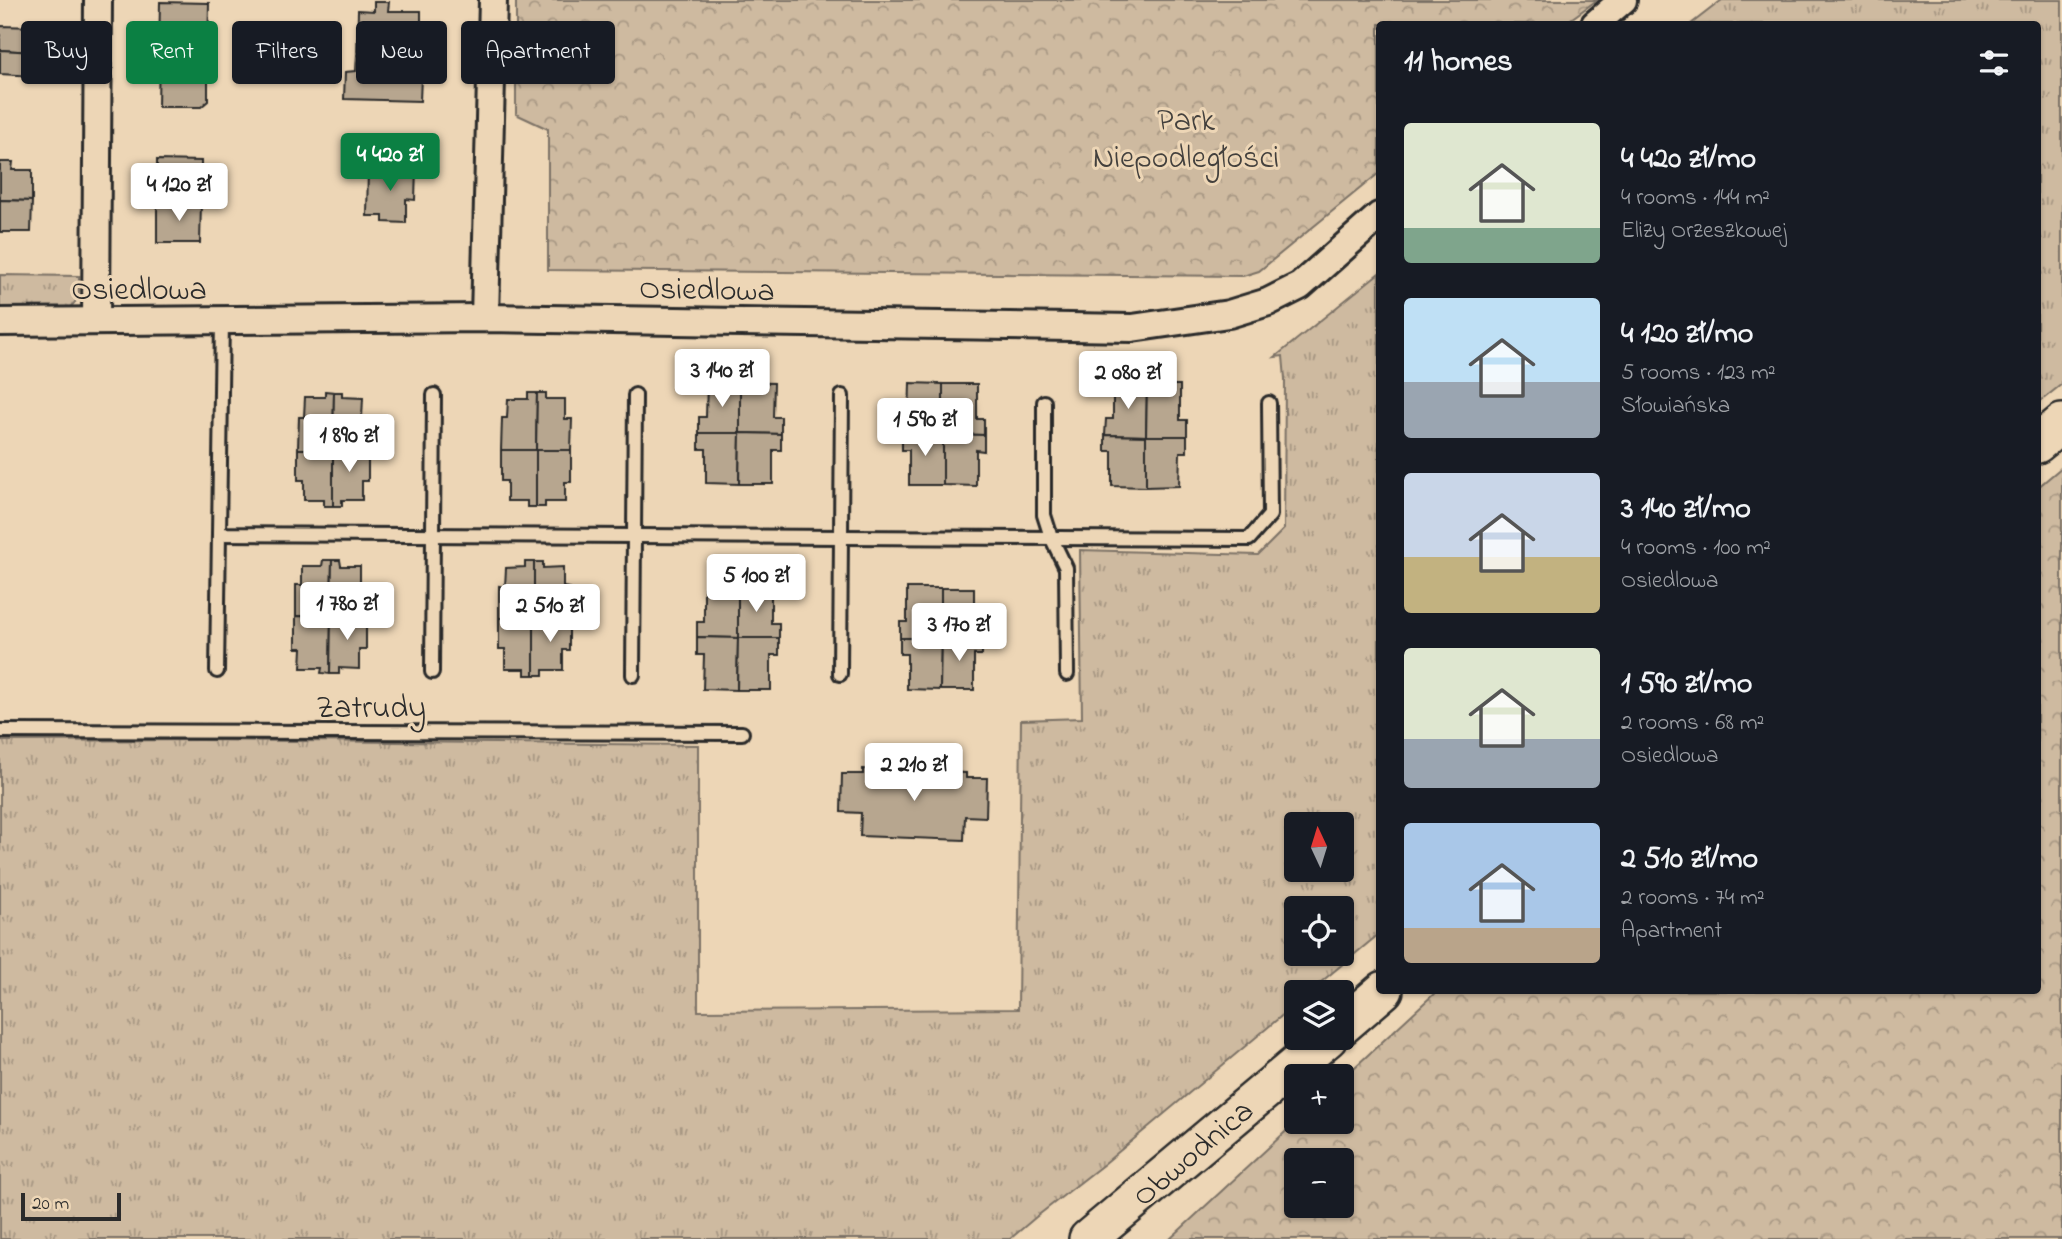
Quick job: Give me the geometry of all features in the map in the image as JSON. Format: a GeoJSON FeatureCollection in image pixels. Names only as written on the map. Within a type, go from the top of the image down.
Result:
{"type":"FeatureCollection","features":[{"type":"Feature","properties":{"kind":"main road"},"geometry":{"type":"LineString","coordinates":[[2041,441],[2062,423]]}},
{"type":"Feature","properties":{"kind":"main road"},"geometry":{"type":"LineString","coordinates":[[1354,1016],[1379,994]]}},
{"type":"Feature","properties":{"kind":"main road","name":"Obwodnica"},"geometry":{"type":"LineString","coordinates":[[1088,1239],[1314,1050]]}},
{"type":"Feature","properties":{"kind":"street"},"geometry":{"type":"LineString","coordinates":[[96,321],[98,0]]}},
{"type":"Feature","properties":{"kind":"street"},"geometry":{"type":"LineString","coordinates":[[485,318],[493,0]]}},
{"type":"Feature","properties":{"kind":"street"},"geometry":{"type":"LineString","coordinates":[[1598,21],[1623,0]]}},
{"type":"Feature","properties":{"kind":"street","name":"Osiedlowa"},"geometry":{"type":"LineString","coordinates":[[0,322],[485,318],[1132,328],[1229,314],[1268,302],[1300,286],[1376,219]]}},
{"type":"Feature","properties":{"kind":"lane"},"geometry":{"type":"LineString","coordinates":[[217,671],[222,320]]}},
{"type":"Feature","properties":{"kind":"lane"},"geometry":{"type":"LineString","coordinates":[[432,673],[433,395]]}},
{"type":"Feature","properties":{"kind":"lane"},"geometry":{"type":"LineString","coordinates":[[634,675],[635,395]]}},
{"type":"Feature","properties":{"kind":"lane"},"geometry":{"type":"LineString","coordinates":[[840,674],[842,396]]}},
{"type":"Feature","properties":{"kind":"lane"},"geometry":{"type":"LineString","coordinates":[[1044,402],[1044,515],[1066,568],[1067,674]]}},
{"type":"Feature","properties":{"kind":"lane"},"geometry":{"type":"LineString","coordinates":[[219,534],[1249,539],[1270,515],[1269,403]]}},
{"type":"Feature","properties":{"kind":"lane","name":"Zatrudy"},"geometry":{"type":"LineString","coordinates":[[0,731],[742,733]]}},
{"type":"Feature","properties":{"kind":"green space","name":"Park Niepodległości"},"geometry":{"type":"Polygon","coordinates":[[[516,0],[1597,0],[1568,21],[1376,21],[1376,175],[1259,271],[1243,276],[548,270],[548,129],[516,114],[516,84],[615,84],[615,21],[516,21],[516,0]]]}},
{"type":"Feature","properties":{"kind":"green space"},"geometry":{"type":"Polygon","coordinates":[[[1722,0],[2062,0],[2062,384],[2041,401],[2041,21],[1695,21],[1722,0]]]}},
{"type":"Feature","properties":{"kind":"green space"},"geometry":{"type":"Polygon","coordinates":[[[0,275],[79,276],[78,297],[74,304],[64,311],[0,311],[0,275]]]}},
{"type":"Feature","properties":{"kind":"green space"},"geometry":{"type":"Polygon","coordinates":[[[1376,275],[1376,936],[1354,955],[1354,896],[1284,896],[1284,966],[1340,966],[1323,980],[1284,980],[1284,1014],[1010,1239],[0,1239],[0,741],[201,740],[698,745],[698,1011],[1018,1009],[1021,720],[1082,718],[1080,550],[1258,555],[1284,529],[1283,356],[1275,357],[1376,275]]]}},
{"type":"Feature","properties":{"kind":"green space"},"geometry":{"type":"Polygon","coordinates":[[[2062,467],[2062,1239],[1170,1239],[1284,1133],[1354,1134],[1354,1068],[1434,994],[2041,994],[2041,485],[2062,467]]]}},
{"type":"Feature","properties":{"kind":"building"},"geometry":{"type":"Polygon","coordinates":[[[160,2],[209,3],[209,21],[160,21],[160,2]]]}},
{"type":"Feature","properties":{"kind":"building"},"geometry":{"type":"Polygon","coordinates":[[[374,2],[389,2],[388,11],[421,11],[421,21],[358,21],[358,10],[374,11],[374,2]]]}},
{"type":"Feature","properties":{"kind":"building"},"geometry":{"type":"Polygon","coordinates":[[[0,26],[21,27],[21,51],[0,50],[0,26]]]}},
{"type":"Feature","properties":{"kind":"building"},"geometry":{"type":"Polygon","coordinates":[[[0,50],[21,51],[21,75],[0,74],[0,50]]]}},
{"type":"Feature","properties":{"kind":"building"},"geometry":{"type":"Polygon","coordinates":[[[356,71],[356,84],[421,84],[420,101],[344,99],[345,72],[356,71]]]}},
{"type":"Feature","properties":{"kind":"building"},"geometry":{"type":"Polygon","coordinates":[[[158,84],[208,84],[208,101],[201,107],[158,107],[158,84]]]}},
{"type":"Feature","properties":{"kind":"building"},"geometry":{"type":"Polygon","coordinates":[[[157,160],[201,161],[201,175],[223,175],[223,203],[157,202],[157,160]]]}},
{"type":"Feature","properties":{"kind":"building"},"geometry":{"type":"Polygon","coordinates":[[[0,162],[13,162],[12,170],[32,170],[32,201],[0,200],[0,162]]]}},
{"type":"Feature","properties":{"kind":"building"},"geometry":{"type":"Polygon","coordinates":[[[368,168],[416,168],[415,200],[406,199],[406,223],[383,222],[383,216],[367,216],[368,168]]]}},
{"type":"Feature","properties":{"kind":"building"},"geometry":{"type":"Polygon","coordinates":[[[0,200],[32,201],[31,232],[0,232],[0,200]]]}},
{"type":"Feature","properties":{"kind":"building"},"geometry":{"type":"Polygon","coordinates":[[[157,202],[201,203],[200,243],[157,243],[157,202]]]}},
{"type":"Feature","properties":{"kind":"building"},"geometry":{"type":"Polygon","coordinates":[[[707,382],[740,382],[740,433],[699,433],[699,417],[706,417],[707,382]]]}},
{"type":"Feature","properties":{"kind":"building"},"geometry":{"type":"Polygon","coordinates":[[[740,382],[774,383],[773,417],[781,417],[781,434],[740,433],[740,382]]]}},
{"type":"Feature","properties":{"kind":"building"},"geometry":{"type":"Polygon","coordinates":[[[910,383],[943,384],[943,434],[902,434],[902,418],[909,418],[910,383]]]}},
{"type":"Feature","properties":{"kind":"building"},"geometry":{"type":"Polygon","coordinates":[[[943,384],[977,384],[977,419],[984,419],[984,435],[943,434],[943,384]]]}},
{"type":"Feature","properties":{"kind":"building"},"geometry":{"type":"Polygon","coordinates":[[[1113,384],[1147,385],[1146,436],[1105,435],[1106,419],[1113,419],[1113,384]]]}},
{"type":"Feature","properties":{"kind":"building"},"geometry":{"type":"Polygon","coordinates":[[[1147,385],[1180,385],[1180,420],[1187,420],[1187,436],[1146,436],[1147,385]]]}},
{"type":"Feature","properties":{"kind":"building"},"geometry":{"type":"Polygon","coordinates":[[[325,391],[334,392],[333,449],[298,449],[299,417],[304,417],[305,397],[325,397],[325,391]]]}},
{"type":"Feature","properties":{"kind":"building"},"geometry":{"type":"Polygon","coordinates":[[[334,392],[342,392],[342,397],[363,398],[362,418],[368,418],[368,449],[333,449],[334,392]]]}},
{"type":"Feature","properties":{"kind":"building"},"geometry":{"type":"Polygon","coordinates":[[[528,393],[537,393],[536,450],[501,450],[502,418],[507,418],[508,399],[528,399],[528,393]]]}},
{"type":"Feature","properties":{"kind":"building"},"geometry":{"type":"Polygon","coordinates":[[[537,393],[546,393],[546,399],[565,399],[565,419],[572,419],[571,450],[536,450],[537,393]]]}},
{"type":"Feature","properties":{"kind":"building"},"geometry":{"type":"Polygon","coordinates":[[[699,433],[740,433],[739,484],[706,483],[706,449],[699,449],[699,433]]]}},
{"type":"Feature","properties":{"kind":"building"},"geometry":{"type":"Polygon","coordinates":[[[740,433],[781,434],[781,450],[773,450],[773,484],[739,484],[740,433]]]}},
{"type":"Feature","properties":{"kind":"building"},"geometry":{"type":"Polygon","coordinates":[[[902,434],[943,434],[943,485],[909,485],[909,450],[902,450],[902,434]]]}},
{"type":"Feature","properties":{"kind":"building"},"geometry":{"type":"Polygon","coordinates":[[[943,434],[984,435],[984,451],[976,450],[976,486],[943,485],[943,434]]]}},
{"type":"Feature","properties":{"kind":"building"},"geometry":{"type":"Polygon","coordinates":[[[1105,435],[1146,436],[1146,487],[1112,486],[1112,451],[1105,451],[1105,435]]]}},
{"type":"Feature","properties":{"kind":"building"},"geometry":{"type":"Polygon","coordinates":[[[1146,436],[1187,436],[1187,452],[1180,452],[1179,486],[1146,487],[1146,436]]]}},
{"type":"Feature","properties":{"kind":"building"},"geometry":{"type":"Polygon","coordinates":[[[298,449],[333,449],[333,506],[324,506],[324,500],[304,500],[304,480],[298,480],[298,449]]]}},
{"type":"Feature","properties":{"kind":"building"},"geometry":{"type":"Polygon","coordinates":[[[333,449],[368,449],[368,481],[362,481],[362,500],[342,500],[342,506],[333,506],[333,449]]]}},
{"type":"Feature","properties":{"kind":"building"},"geometry":{"type":"Polygon","coordinates":[[[501,450],[536,450],[536,507],[527,507],[527,501],[507,501],[507,481],[501,481],[501,450]]]}},
{"type":"Feature","properties":{"kind":"building"},"geometry":{"type":"Polygon","coordinates":[[[536,450],[571,450],[571,482],[565,482],[565,502],[545,502],[545,507],[536,507],[536,450]]]}},
{"type":"Feature","properties":{"kind":"building"},"geometry":{"type":"Polygon","coordinates":[[[323,560],[332,560],[331,617],[296,616],[296,585],[302,585],[302,566],[322,566],[323,560]]]}},
{"type":"Feature","properties":{"kind":"building"},"geometry":{"type":"Polygon","coordinates":[[[332,560],[340,560],[341,566],[360,566],[360,586],[366,586],[366,617],[331,617],[332,560]]]}},
{"type":"Feature","properties":{"kind":"building"},"geometry":{"type":"Polygon","coordinates":[[[525,562],[534,562],[534,618],[499,618],[499,586],[505,587],[506,568],[525,567],[525,562]]]}},
{"type":"Feature","properties":{"kind":"building"},"geometry":{"type":"Polygon","coordinates":[[[534,562],[543,562],[543,568],[563,567],[563,587],[569,588],[569,618],[534,618],[534,562]]]}},
{"type":"Feature","properties":{"kind":"building"},"geometry":{"type":"Polygon","coordinates":[[[704,588],[738,588],[738,638],[697,637],[697,622],[704,622],[704,588]]]}},
{"type":"Feature","properties":{"kind":"building"},"geometry":{"type":"Polygon","coordinates":[[[738,588],[771,588],[771,623],[779,623],[779,638],[738,638],[738,588]]]}},
{"type":"Feature","properties":{"kind":"building"},"geometry":{"type":"Polygon","coordinates":[[[907,588],[941,588],[941,638],[900,638],[900,622],[907,622],[907,588]]]}},
{"type":"Feature","properties":{"kind":"building"},"geometry":{"type":"Polygon","coordinates":[[[941,588],[974,588],[974,623],[982,623],[982,638],[941,638],[941,588]]]}},
{"type":"Feature","properties":{"kind":"building"},"geometry":{"type":"Polygon","coordinates":[[[296,616],[331,617],[330,674],[321,673],[322,668],[301,668],[302,648],[296,648],[296,616]]]}},
{"type":"Feature","properties":{"kind":"building"},"geometry":{"type":"Polygon","coordinates":[[[331,617],[366,617],[366,649],[359,649],[359,669],[339,668],[339,674],[330,674],[331,617]]]}},
{"type":"Feature","properties":{"kind":"building"},"geometry":{"type":"Polygon","coordinates":[[[499,618],[534,618],[534,675],[525,675],[525,669],[505,669],[505,649],[499,649],[499,618]]]}},
{"type":"Feature","properties":{"kind":"building"},"geometry":{"type":"Polygon","coordinates":[[[534,618],[569,618],[569,650],[563,650],[563,670],[543,670],[543,675],[534,675],[534,618]]]}},
{"type":"Feature","properties":{"kind":"building"},"geometry":{"type":"Polygon","coordinates":[[[697,637],[738,638],[737,690],[703,689],[704,655],[697,655],[697,637]]]}},
{"type":"Feature","properties":{"kind":"building"},"geometry":{"type":"Polygon","coordinates":[[[738,638],[779,638],[779,655],[771,655],[771,690],[737,690],[738,638]]]}},
{"type":"Feature","properties":{"kind":"building"},"geometry":{"type":"Polygon","coordinates":[[[900,638],[941,638],[940,690],[907,689],[907,654],[900,654],[900,638]]]}},
{"type":"Feature","properties":{"kind":"building"},"geometry":{"type":"Polygon","coordinates":[[[941,638],[982,638],[982,655],[974,655],[974,690],[940,690],[941,638]]]}},
{"type":"Feature","properties":{"kind":"building"},"geometry":{"type":"Polygon","coordinates":[[[863,769],[966,773],[966,778],[987,778],[986,817],[965,816],[964,840],[860,836],[861,813],[841,812],[842,774],[863,774],[863,769]]]}}]}
